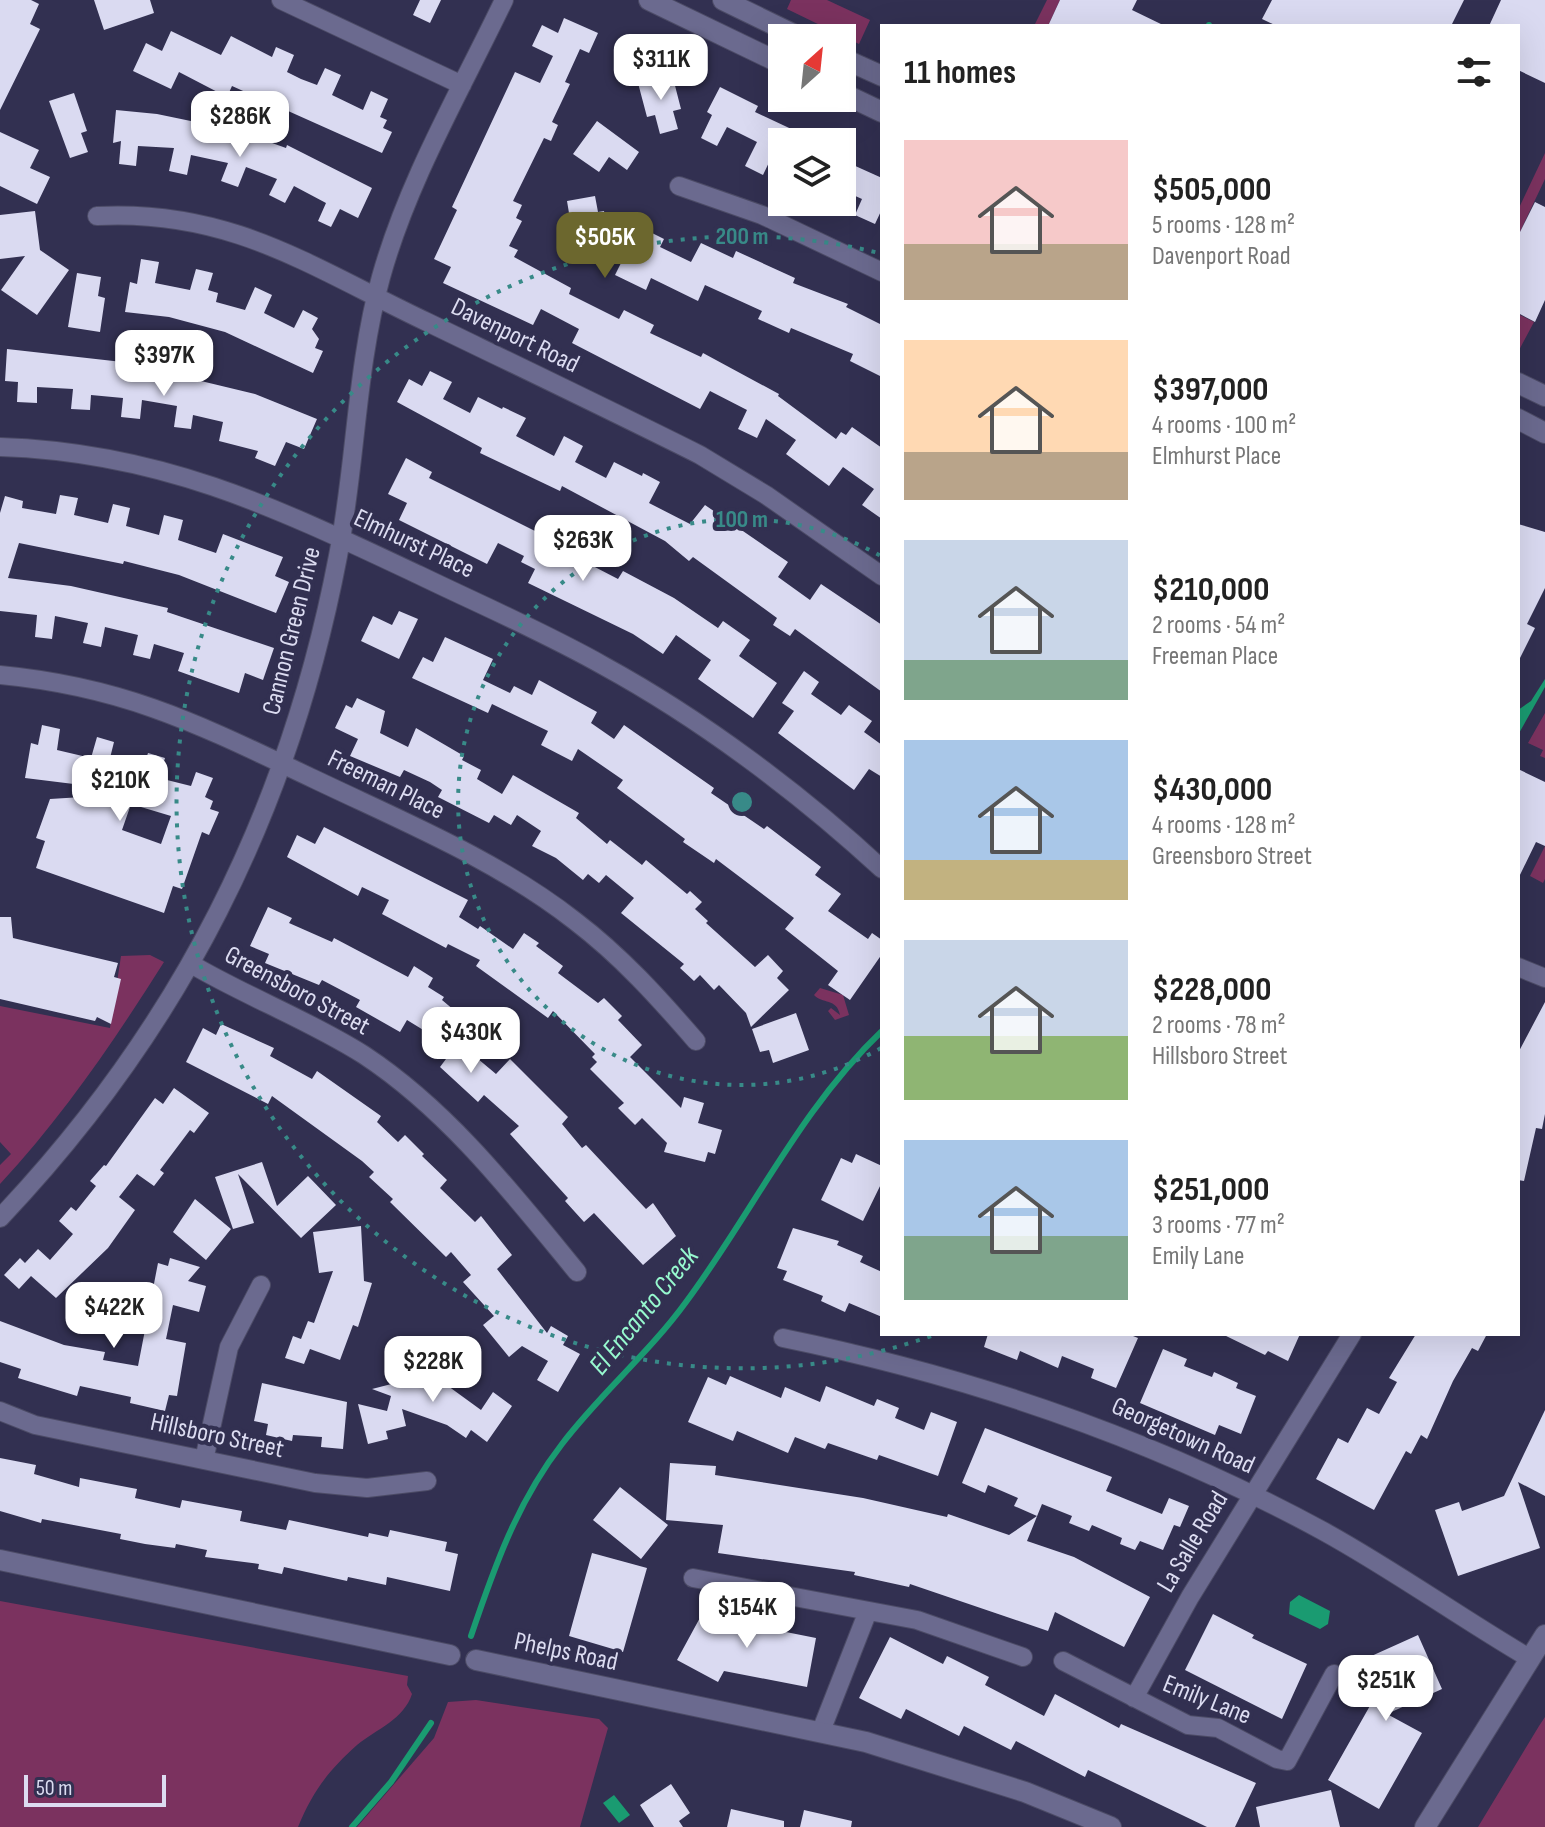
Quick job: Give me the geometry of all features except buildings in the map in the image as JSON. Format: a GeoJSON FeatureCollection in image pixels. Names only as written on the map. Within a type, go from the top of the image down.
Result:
{"type":"FeatureCollection","features":[{"type":"Feature","properties":{"kind":"street"},"geometry":{"type":"LineString","coordinates":[[281,0],[462,85]]}},
{"type":"Feature","properties":{"kind":"street","name":"Cannon Green Drive"},"geometry":{"type":"LineString","coordinates":[[0,1218],[74,1135],[191,964],[238,871],[284,764],[311,675],[341,538],[376,297],[400,221],[504,0]]}},
{"type":"Feature","properties":{"kind":"street"},"geometry":{"type":"LineString","coordinates":[[649,0],[768,57]]}},
{"type":"Feature","properties":{"kind":"street"},"geometry":{"type":"LineString","coordinates":[[723,0],[772,24]]}},
{"type":"Feature","properties":{"kind":"street"},"geometry":{"type":"LineString","coordinates":[[856,64],[880,75]]}},
{"type":"Feature","properties":{"kind":"street"},"geometry":{"type":"LineString","coordinates":[[856,100],[880,111]]}},
{"type":"Feature","properties":{"kind":"street"},"geometry":{"type":"LineString","coordinates":[[679,186],[762,215],[880,271]]}},
{"type":"Feature","properties":{"kind":"street","name":"Davenport Road"},"geometry":{"type":"LineString","coordinates":[[97,216],[152,215],[211,224],[277,249],[700,455],[766,495],[880,575]]}},
{"type":"Feature","properties":{"kind":"street"},"geometry":{"type":"LineString","coordinates":[[1520,384],[1545,396]]}},
{"type":"Feature","properties":{"kind":"street"},"geometry":{"type":"LineString","coordinates":[[1520,420],[1545,433]]}},
{"type":"Feature","properties":{"kind":"street","name":"Elmhurst Place"},"geometry":{"type":"LineString","coordinates":[[0,447],[79,453],[175,474],[250,497],[341,538],[627,679],[782,786],[880,867]]}},
{"type":"Feature","properties":{"kind":"street","name":"Freeman Place"},"geometry":{"type":"LineString","coordinates":[[0,675],[57,682],[131,698],[209,728],[473,856],[547,900],[634,972],[696,1041]]}},
{"type":"Feature","properties":{"kind":"street","name":"Greensboro Street"},"geometry":{"type":"LineString","coordinates":[[191,964],[336,1038],[399,1081],[465,1141],[577,1272]]}},
{"type":"Feature","properties":{"kind":"street"},"geometry":{"type":"LineString","coordinates":[[1520,968],[1545,978]]}},
{"type":"Feature","properties":{"kind":"street"},"geometry":{"type":"LineString","coordinates":[[204,1460],[229,1347],[261,1285]]}},
{"type":"Feature","properties":{"kind":"street","name":"La Salle Road"},"geometry":{"type":"LineString","coordinates":[[1134,1698],[1169,1632],[1351,1336]]}},
{"type":"Feature","properties":{"kind":"street","name":"Georgetown Road"},"geometry":{"type":"LineString","coordinates":[[783,1338],[900,1363],[1030,1401],[1137,1442],[1252,1494],[1383,1566],[1529,1658]]}},
{"type":"Feature","properties":{"kind":"street","name":"Hillsboro Street"},"geometry":{"type":"LineString","coordinates":[[0,1411],[35,1425],[334,1485],[367,1488],[427,1481]]}},
{"type":"Feature","properties":{"kind":"street","name":"Phelps Road"},"geometry":{"type":"LineString","coordinates":[[0,1560],[821,1731],[942,1764],[1111,1827]]}},
{"type":"Feature","properties":{"kind":"street"},"geometry":{"type":"LineString","coordinates":[[693,1578],[917,1620],[1023,1657]]}},
{"type":"Feature","properties":{"kind":"street"},"geometry":{"type":"LineString","coordinates":[[821,1731],[868,1611]]}},
{"type":"Feature","properties":{"kind":"street"},"geometry":{"type":"LineString","coordinates":[[1425,1827],[1545,1635]]}},
{"type":"Feature","properties":{"kind":"street","name":"Emily Lane"},"geometry":{"type":"LineString","coordinates":[[1063,1661],[1188,1725],[1218,1728],[1277,1759],[1287,1761],[1334,1674]]}},
{"type":"Feature","properties":{"kind":"shaded area"},"geometry":{"type":"Polygon","coordinates":[[[791,0],[827,0],[870,20],[859,44],[856,43],[856,24],[818,24],[787,9],[791,0]]]}},
{"type":"Feature","properties":{"kind":"shaded area"},"geometry":{"type":"Polygon","coordinates":[[[1047,0],[1060,0],[1049,24],[1035,24],[1047,0]]]}},
{"type":"Feature","properties":{"kind":"shaded area"},"geometry":{"type":"Polygon","coordinates":[[[1545,153],[1545,179],[1520,232],[1520,206],[1545,153]]]}},
{"type":"Feature","properties":{"kind":"shaded area"},"geometry":{"type":"Polygon","coordinates":[[[1520,315],[1534,322],[1520,348],[1520,315]]]}},
{"type":"Feature","properties":{"kind":"shaded area"},"geometry":{"type":"Polygon","coordinates":[[[1545,679],[1545,687],[1520,731],[1520,709],[1531,701],[1545,679]]]}},
{"type":"Feature","properties":{"kind":"shaded area"},"geometry":{"type":"Polygon","coordinates":[[[1545,713],[1545,758],[1540,756],[1543,750],[1528,743],[1545,713]]]}},
{"type":"Feature","properties":{"kind":"shaded area"},"geometry":{"type":"Polygon","coordinates":[[[1545,846],[1545,879],[1543,883],[1530,876],[1545,846]]]}},
{"type":"Feature","properties":{"kind":"shaded area"},"geometry":{"type":"Polygon","coordinates":[[[150,955],[164,962],[87,1077],[0,1184],[0,1165],[11,1154],[0,1142],[0,1006],[110,1028],[121,956],[150,955]]]}},
{"type":"Feature","properties":{"kind":"shaded area"},"geometry":{"type":"Polygon","coordinates":[[[820,988],[843,995],[849,1015],[835,1020],[828,1011],[831,1008],[840,1015],[836,1006],[814,995],[820,988]]]}},
{"type":"Feature","properties":{"kind":"shaded area"},"geometry":{"type":"Polygon","coordinates":[[[1299,1595],[1330,1611],[1328,1624],[1320,1629],[1289,1614],[1290,1602],[1299,1595]]]}},
{"type":"Feature","properties":{"kind":"shaded area"},"geometry":{"type":"Polygon","coordinates":[[[0,1601],[408,1676],[407,1685],[412,1694],[396,1717],[357,1745],[330,1773],[309,1803],[298,1827],[0,1827],[0,1601]]]}},
{"type":"Feature","properties":{"kind":"shaded area"},"geometry":{"type":"Polygon","coordinates":[[[476,1700],[599,1719],[608,1728],[580,1827],[357,1827],[434,1738],[448,1702],[476,1700]]]}},
{"type":"Feature","properties":{"kind":"shaded area"},"geometry":{"type":"Polygon","coordinates":[[[1545,1717],[1545,1827],[1478,1827],[1539,1726],[1545,1717]]]}},
{"type":"Feature","properties":{"kind":"shaded area"},"geometry":{"type":"Polygon","coordinates":[[[614,1795],[630,1815],[619,1823],[603,1803],[614,1795]]]}},
{"type":"Feature","properties":{"kind":"waterway","name":"El Encanto Creek"},"geometry":{"type":"LineString","coordinates":[[471,1636],[508,1536],[546,1466],[577,1426],[672,1321],[802,1127],[853,1061],[880,1033]]}},
{"type":"Feature","properties":{"kind":"waterway","name":"El Encanto Creek"},"geometry":{"type":"LineString","coordinates":[[352,1827],[391,1782],[431,1723]]}}]}
